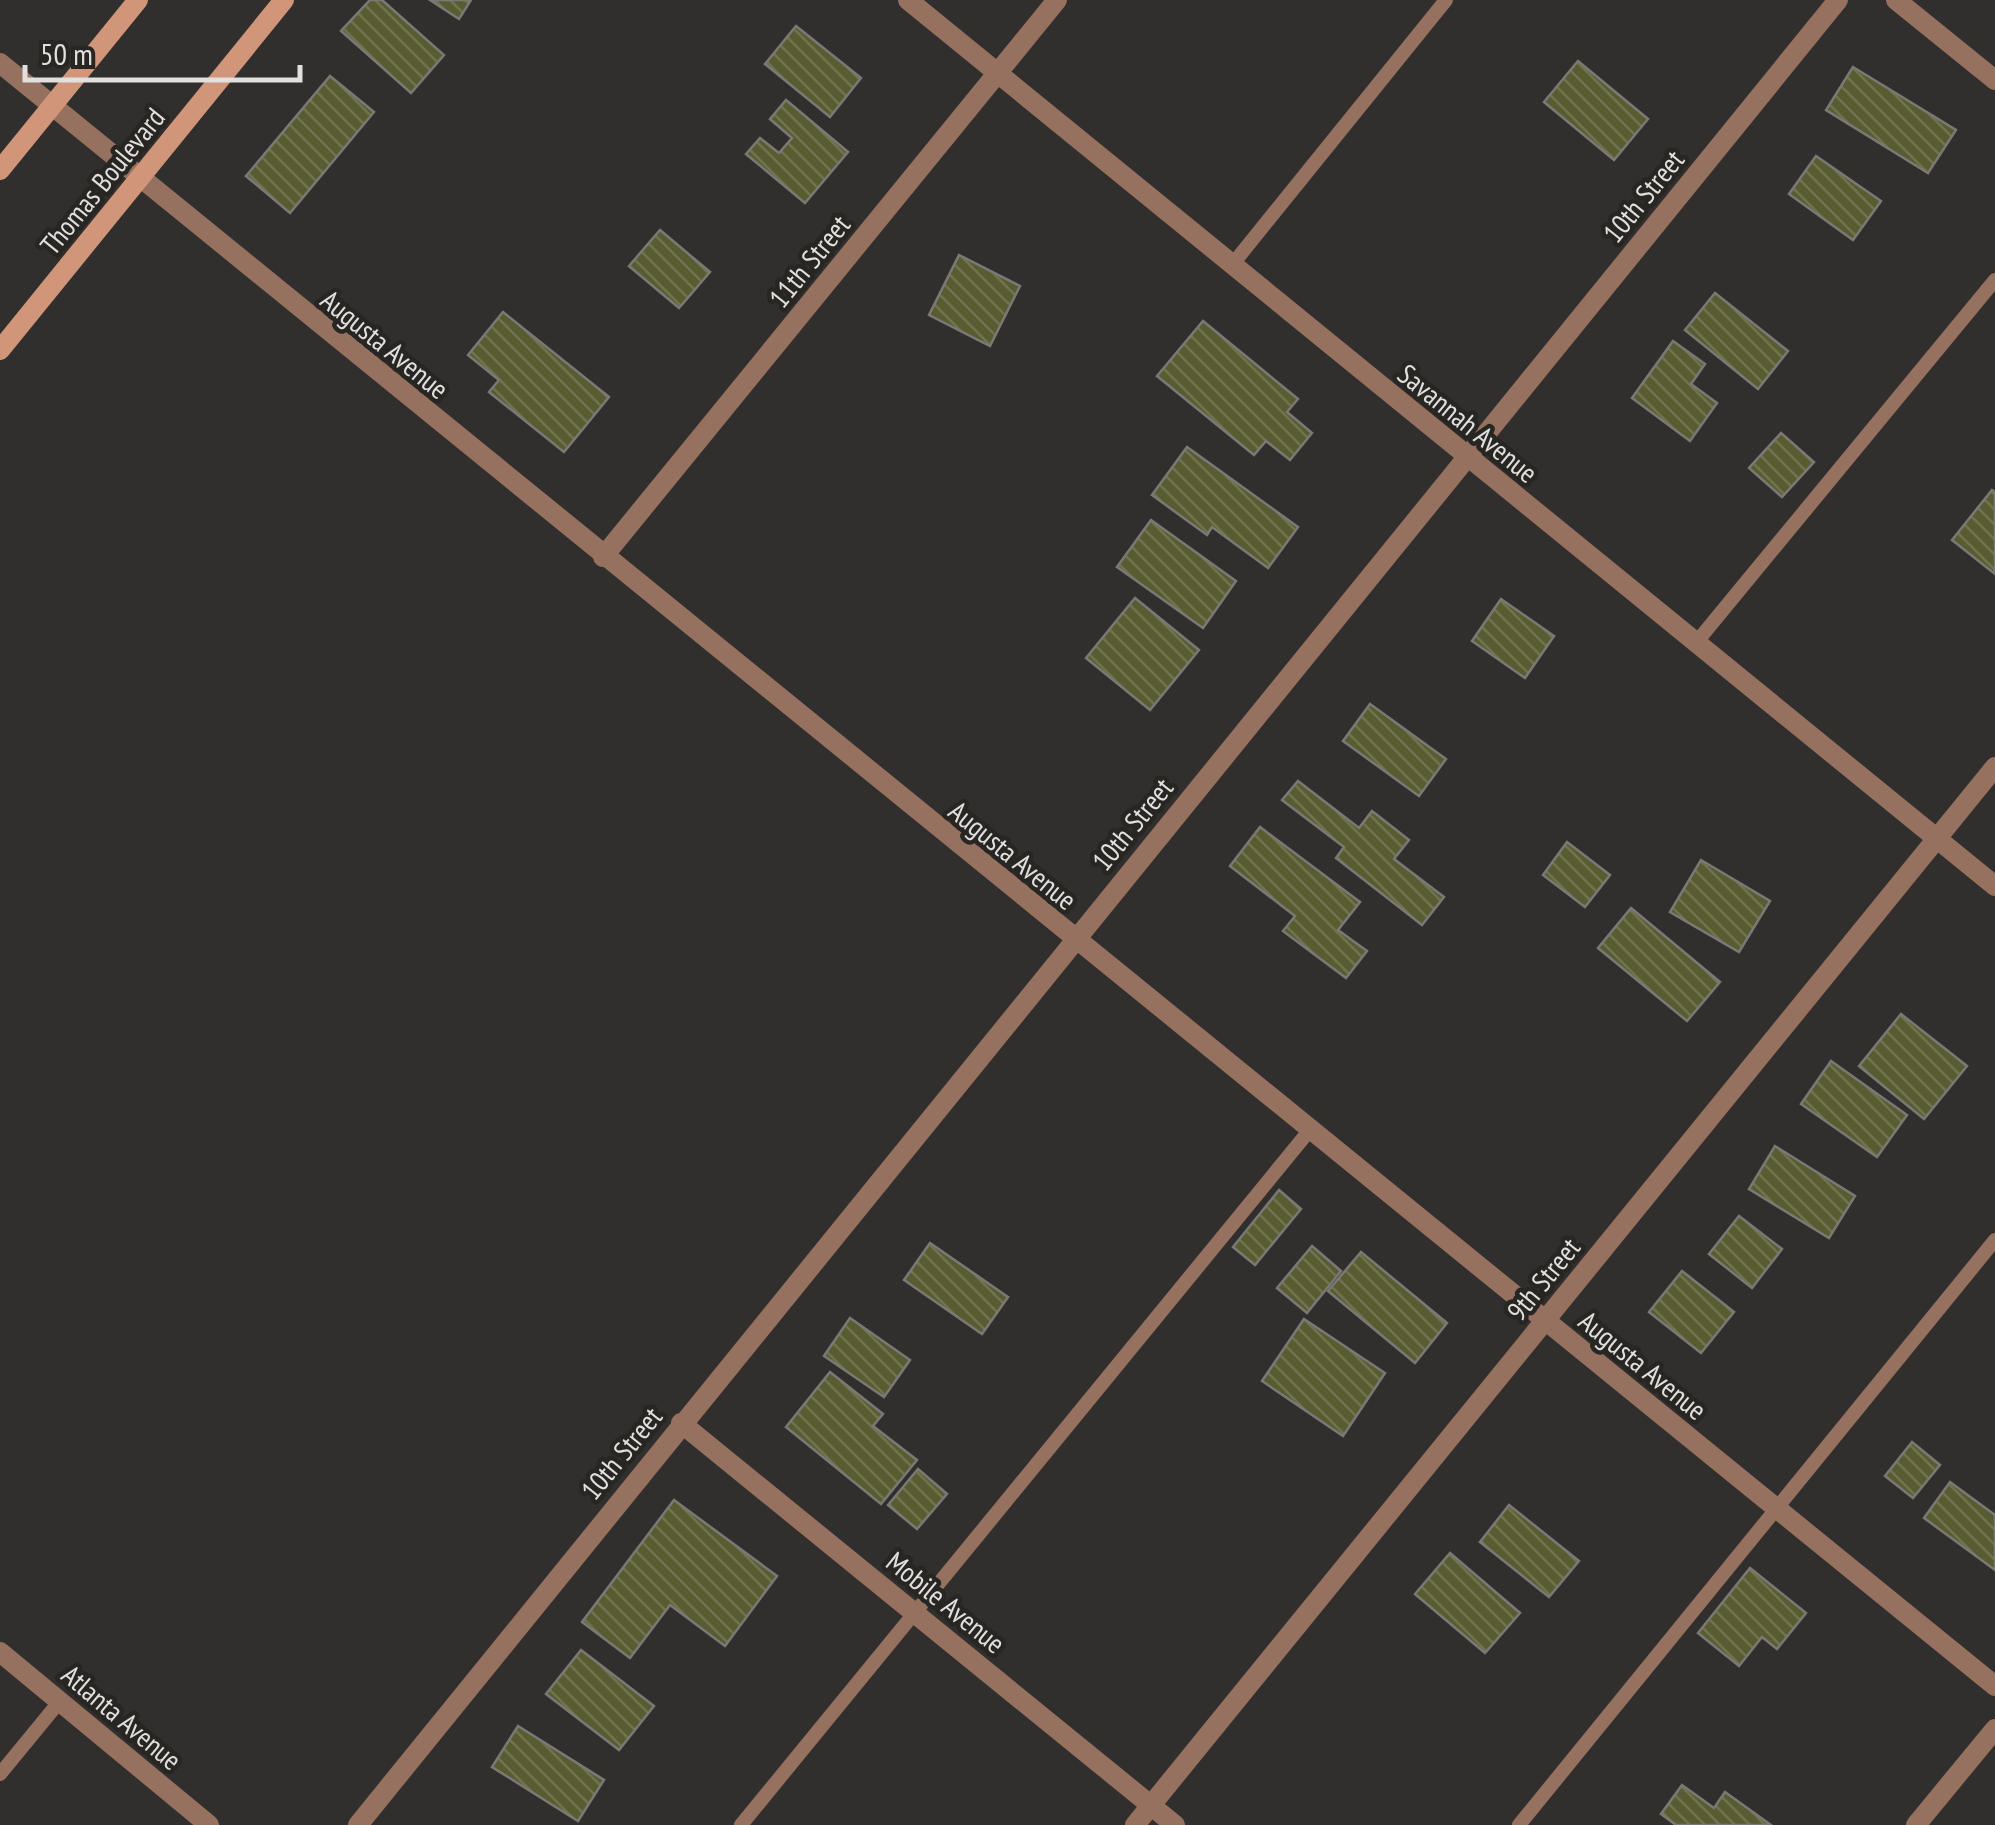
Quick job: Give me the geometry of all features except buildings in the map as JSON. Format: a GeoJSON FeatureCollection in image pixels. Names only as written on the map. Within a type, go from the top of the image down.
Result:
{"type":"FeatureCollection","features":[{"type":"Feature","properties":{"kind":"main road"},"geometry":{"type":"LineString","coordinates":[[0,170],[138,0]]}},
{"type":"Feature","properties":{"kind":"main road","name":"Thomas Boulevard"},"geometry":{"type":"LineString","coordinates":[[0,350],[284,0]]}},
{"type":"Feature","properties":{"kind":"street","name":"Savannah Avenue"},"geometry":{"type":"LineString","coordinates":[[908,0],[1995,886]]}},
{"type":"Feature","properties":{"kind":"street","name":"11th Street"},"geometry":{"type":"LineString","coordinates":[[603,558],[1057,0]]}},
{"type":"Feature","properties":{"kind":"street","name":"10th Street"},"geometry":{"type":"LineString","coordinates":[[358,1825],[1838,0]]}},
{"type":"Feature","properties":{"kind":"street"},"geometry":{"type":"LineString","coordinates":[[1896,0],[1995,80]]}},
{"type":"Feature","properties":{"kind":"street","name":"Augusta Avenue"},"geometry":{"type":"LineString","coordinates":[[0,63],[603,558],[1995,1686]]}},
{"type":"Feature","properties":{"kind":"street","name":"9th Street"},"geometry":{"type":"LineString","coordinates":[[1135,1825],[1995,768]]}},
{"type":"Feature","properties":{"kind":"street","name":"Mobile Avenue"},"geometry":{"type":"LineString","coordinates":[[681,1423],[1175,1825]]}},
{"type":"Feature","properties":{"kind":"street","name":"Atlanta Avenue"},"geometry":{"type":"LineString","coordinates":[[0,1652],[209,1825]]}},
{"type":"Feature","properties":{"kind":"street"},"geometry":{"type":"LineString","coordinates":[[1916,1825],[1995,1728]]}},
{"type":"Feature","properties":{"kind":"lane"},"geometry":{"type":"LineString","coordinates":[[1232,265],[1446,0]]}},
{"type":"Feature","properties":{"kind":"lane"},"geometry":{"type":"LineString","coordinates":[[1696,644],[1995,280]]}},
{"type":"Feature","properties":{"kind":"lane"},"geometry":{"type":"LineString","coordinates":[[741,1825],[1310,1130]]}},
{"type":"Feature","properties":{"kind":"lane"},"geometry":{"type":"LineString","coordinates":[[1519,1825],[1995,1240]]}},
{"type":"Feature","properties":{"kind":"lane"},"geometry":{"type":"LineString","coordinates":[[0,1774],[60,1700]]}}]}
